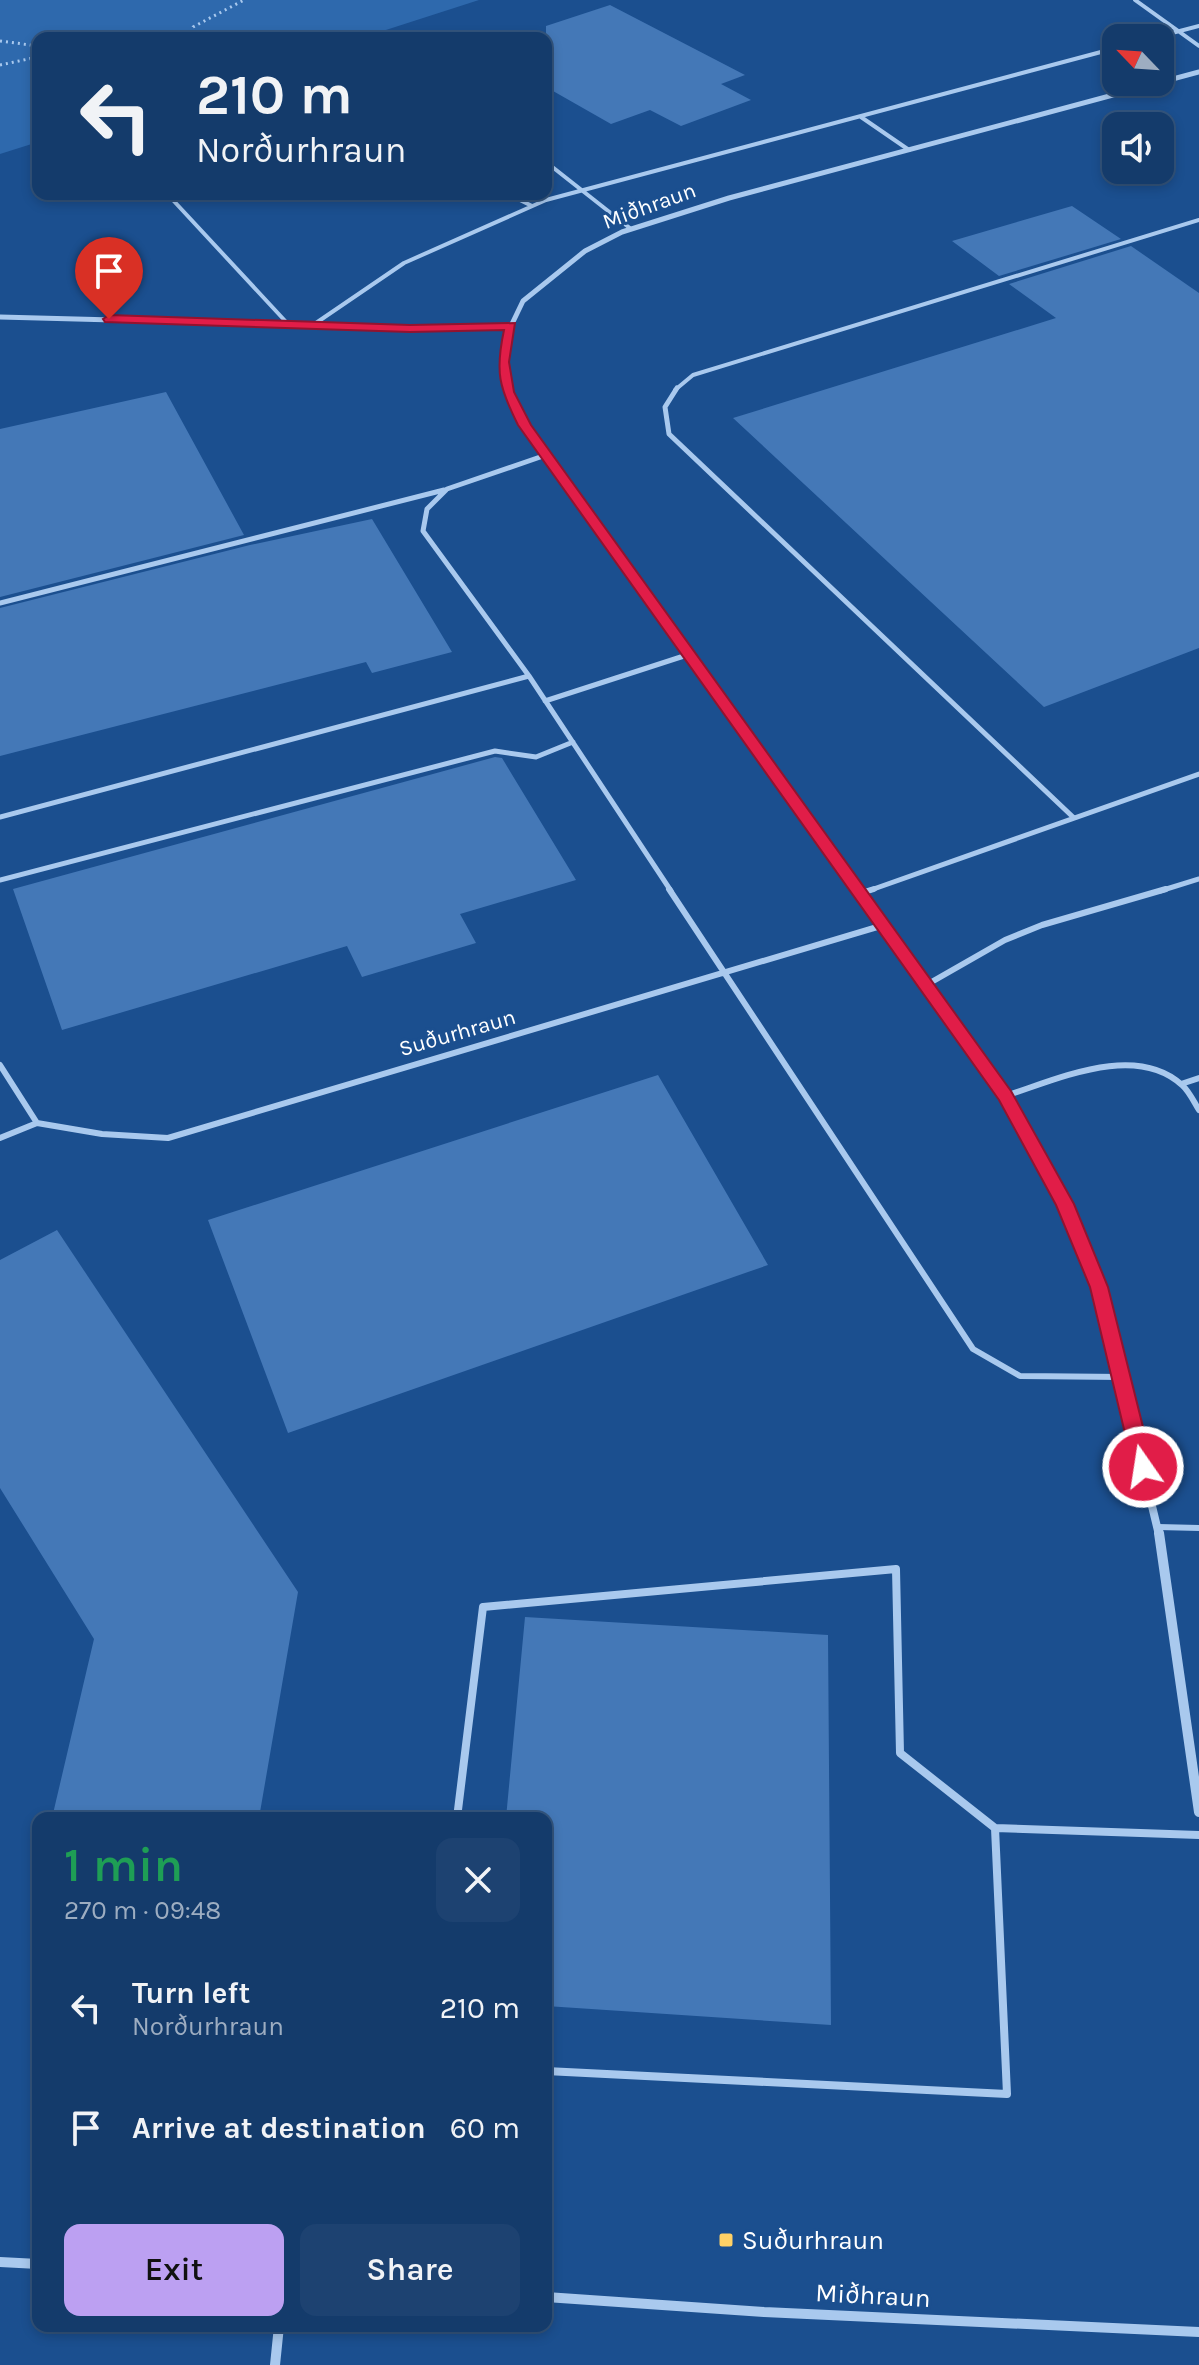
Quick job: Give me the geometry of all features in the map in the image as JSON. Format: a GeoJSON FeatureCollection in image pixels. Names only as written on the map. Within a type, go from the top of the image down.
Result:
{"type":"FeatureCollection","features":[{"type":"Feature","properties":{"kind":"street","name":"Miðhraun"},"geometry":{"type":"LineString","coordinates":[[1199,72],[729,198],[631,229],[585,251],[523,301],[511,326],[503,362],[508,392],[546,455],[687,655],[928,984],[1005,1096],[1076,1231],[1099,1287],[1158,1527],[1199,1812]]}},
{"type":"Feature","properties":{"kind":"street"},"geometry":{"type":"LineString","coordinates":[[0,317],[313,325],[511,326]]}},
{"type":"Feature","properties":{"kind":"street"},"geometry":{"type":"LineString","coordinates":[[0,2262],[32,2264]]}},
{"type":"Feature","properties":{"kind":"street","name":"Miðhraun"},"geometry":{"type":"LineString","coordinates":[[552,2297],[764,2312],[1199,2332]]}},
{"type":"Feature","properties":{"kind":"street"},"geometry":{"type":"LineString","coordinates":[[275,2365],[278,2332]]}},
{"type":"Feature","properties":{"kind":"lane"},"geometry":{"type":"LineString","coordinates":[[1135,0],[1199,46]]}},
{"type":"Feature","properties":{"kind":"lane"},"geometry":{"type":"LineString","coordinates":[[1174,32],[1199,26]]}},
{"type":"Feature","properties":{"kind":"lane"},"geometry":{"type":"LineString","coordinates":[[552,199],[1102,52]]}},
{"type":"Feature","properties":{"kind":"lane"},"geometry":{"type":"LineString","coordinates":[[861,117],[909,150]]}},
{"type":"Feature","properties":{"kind":"lane"},"geometry":{"type":"LineString","coordinates":[[552,167],[631,229]]}},
{"type":"Feature","properties":{"kind":"lane"},"geometry":{"type":"LineString","coordinates":[[173,200],[288,324]]}},
{"type":"Feature","properties":{"kind":"lane"},"geometry":{"type":"LineString","coordinates":[[520,200],[532,206]]}},
{"type":"Feature","properties":{"kind":"lane"},"geometry":{"type":"LineString","coordinates":[[313,325],[404,263],[549,200]]}},
{"type":"Feature","properties":{"kind":"lane"},"geometry":{"type":"LineString","coordinates":[[1074,818],[669,434],[663,411],[672,391],[693,375],[1199,220]]}},
{"type":"Feature","properties":{"kind":"lane"},"geometry":{"type":"LineString","coordinates":[[0,603],[447,489],[546,455]]}},
{"type":"Feature","properties":{"kind":"lane"},"geometry":{"type":"LineString","coordinates":[[447,489],[427,509],[423,531],[529,676],[973,1349],[1020,1376],[1122,1377]]}},
{"type":"Feature","properties":{"kind":"lane"},"geometry":{"type":"LineString","coordinates":[[545,701],[687,655]]}},
{"type":"Feature","properties":{"kind":"lane"},"geometry":{"type":"LineString","coordinates":[[0,817],[529,676]]}},
{"type":"Feature","properties":{"kind":"lane"},"geometry":{"type":"LineString","coordinates":[[0,880],[495,751],[536,757],[573,742]]}},
{"type":"Feature","properties":{"kind":"lane"},"geometry":{"type":"LineString","coordinates":[[861,893],[1199,774]]}},
{"type":"Feature","properties":{"kind":"lane"},"geometry":{"type":"LineString","coordinates":[[928,984],[1005,940],[1042,925],[1199,879]]}},
{"type":"Feature","properties":{"kind":"lane","name":"Suðurhraun"},"geometry":{"type":"LineString","coordinates":[[37,1123],[102,1134],[168,1138],[884,925]]}},
{"type":"Feature","properties":{"kind":"lane"},"geometry":{"type":"LineString","coordinates":[[1005,1096],[1120,1063],[1142,1065],[1181,1084],[1193,1097],[1199,1110]]}},
{"type":"Feature","properties":{"kind":"lane"},"geometry":{"type":"LineString","coordinates":[[0,1065],[37,1123],[0,1138]]}},
{"type":"Feature","properties":{"kind":"lane"},"geometry":{"type":"LineString","coordinates":[[1181,1084],[1199,1078]]}},
{"type":"Feature","properties":{"kind":"lane"},"geometry":{"type":"LineString","coordinates":[[1158,1527],[1199,1528]]}},
{"type":"Feature","properties":{"kind":"lane"},"geometry":{"type":"LineString","coordinates":[[458,1812],[483,1607],[896,1569],[900,1753],[995,1828],[1199,1835]]}},
{"type":"Feature","properties":{"kind":"lane"},"geometry":{"type":"LineString","coordinates":[[552,2071],[1007,2094],[995,1828]]}},
{"type":"Feature","properties":{"kind":"path"},"geometry":{"type":"LineString","coordinates":[[191,32],[193,27],[244,0]]}},
{"type":"Feature","properties":{"kind":"path"},"geometry":{"type":"LineString","coordinates":[[0,41],[32,45]]}},
{"type":"Feature","properties":{"kind":"path"},"geometry":{"type":"LineString","coordinates":[[0,65],[32,58]]}},
{"type":"Feature","properties":{"kind":"shaded area"},"geometry":{"type":"Polygon","coordinates":[[[0,0],[479,0],[380,32],[32,32],[32,144],[0,154],[0,0]]]}},
{"type":"Feature","properties":{"kind":"building"},"geometry":{"type":"Polygon","coordinates":[[[610,5],[745,75],[721,84],[751,100],[681,126],[650,110],[611,124],[552,90],[552,32],[546,32],[546,26],[610,5]]]}},
{"type":"Feature","properties":{"kind":"building"},"geometry":{"type":"Polygon","coordinates":[[[1072,206],[1121,239],[999,276],[952,241],[1072,206]]]}},
{"type":"Feature","properties":{"kind":"building"},"geometry":{"type":"Polygon","coordinates":[[[1131,246],[1199,293],[1199,648],[1044,707],[733,418],[1056,318],[1009,284],[1131,246]]]}},
{"type":"Feature","properties":{"kind":"building"},"geometry":{"type":"Polygon","coordinates":[[[166,392],[244,535],[0,597],[0,429],[166,392]]]}},
{"type":"Feature","properties":{"kind":"building"},"geometry":{"type":"Polygon","coordinates":[[[372,519],[452,652],[372,673],[366,662],[0,756],[0,608],[250,545],[372,519]]]}},
{"type":"Feature","properties":{"kind":"building"},"geometry":{"type":"Polygon","coordinates":[[[495,757],[502,758],[576,880],[460,914],[476,943],[362,977],[347,946],[62,1030],[13,889],[495,757]]]}},
{"type":"Feature","properties":{"kind":"building"},"geometry":{"type":"Polygon","coordinates":[[[658,1075],[768,1265],[288,1433],[208,1220],[658,1075]]]}},
{"type":"Feature","properties":{"kind":"building"},"geometry":{"type":"Polygon","coordinates":[[[57,1230],[298,1592],[260,1812],[53,1812],[94,1639],[0,1488],[0,1260],[57,1230]]]}},
{"type":"Feature","properties":{"kind":"building"},"geometry":{"type":"Polygon","coordinates":[[[525,1617],[828,1635],[831,2025],[552,2006],[552,1812],[507,1812],[525,1617]]]}},
{"type":"Feature","properties":{"kind":"place","name":"Suðurhraun"},"geometry":{"type":"Point","coordinates":[726,2240]}},
{"type":"Feature","properties":{"kind":"route"},"geometry":{"type":"LineString","coordinates":[[109,319],[410,328],[511,326],[503,362],[508,392],[525,425],[687,655],[928,984],[1005,1096],[1064,1204],[1099,1287],[1143,1467]]}}]}
